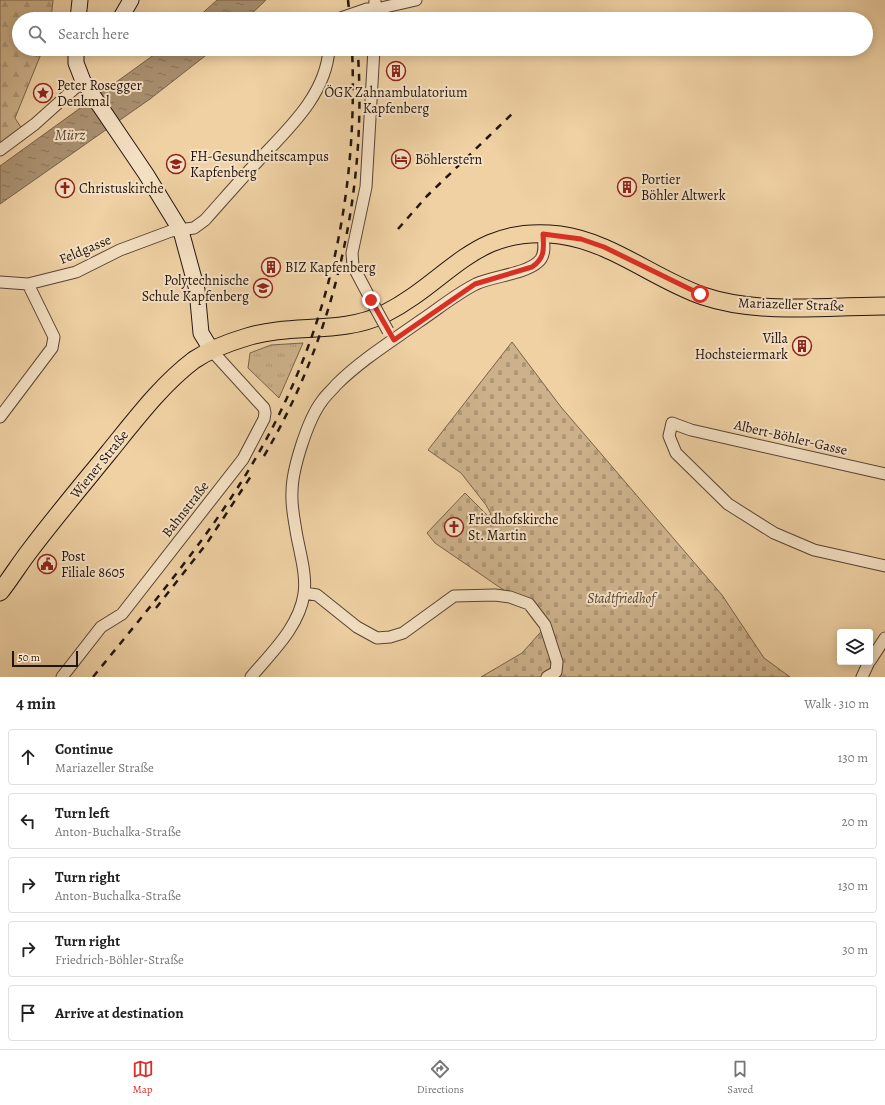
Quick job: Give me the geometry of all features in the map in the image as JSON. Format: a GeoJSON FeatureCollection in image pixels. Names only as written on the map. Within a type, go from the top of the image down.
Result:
{"type":"FeatureCollection","features":[{"type":"Feature","properties":{"kind":"main road","name":"Mariazeller Straße"},"geometry":{"type":"LineString","coordinates":[[212,351],[247,337],[262,333],[284,330],[340,327],[377,317],[396,308],[464,257],[486,244],[517,234],[543,234],[581,239],[604,247],[680,286],[717,300],[736,304],[778,307],[885,306]]}},
{"type":"Feature","properties":{"kind":"main road","name":"Wiener Straße"},"geometry":{"type":"LineString","coordinates":[[0,592],[61,510],[150,402],[192,362],[212,351]]}},
{"type":"Feature","properties":{"kind":"street"},"geometry":{"type":"LineString","coordinates":[[79,12],[80,0]]}},
{"type":"Feature","properties":{"kind":"street"},"geometry":{"type":"LineString","coordinates":[[124,12],[131,0]]}},
{"type":"Feature","properties":{"kind":"street"},"geometry":{"type":"LineString","coordinates":[[363,12],[416,0]]}},
{"type":"Feature","properties":{"kind":"street"},"geometry":{"type":"LineString","coordinates":[[76,56],[76,63],[87,87],[118,132],[181,231],[197,290],[201,333],[212,351]]}},
{"type":"Feature","properties":{"kind":"street","name":"Feldgasse"},"geometry":{"type":"LineString","coordinates":[[0,282],[28,284],[76,272],[120,250],[171,231],[181,231],[194,228],[205,220],[296,120],[318,88],[325,72],[328,56]]}},
{"type":"Feature","properties":{"kind":"street"},"geometry":{"type":"LineString","coordinates":[[374,56],[366,188],[352,253],[353,266],[391,335]]}},
{"type":"Feature","properties":{"kind":"street"},"geometry":{"type":"LineString","coordinates":[[0,150],[87,87]]}},
{"type":"Feature","properties":{"kind":"street"},"geometry":{"type":"LineString","coordinates":[[251,677],[288,632],[298,612],[304,593],[304,577],[292,507],[292,490],[295,470],[306,434],[312,417],[322,401],[353,369],[391,335],[475,284],[536,264],[543,256],[543,234]]}},
{"type":"Feature","properties":{"kind":"street"},"geometry":{"type":"LineString","coordinates":[[0,417],[52,348],[54,337],[28,284]]}},
{"type":"Feature","properties":{"kind":"street","name":"Bahnstraße"},"geometry":{"type":"LineString","coordinates":[[62,677],[102,627],[122,614],[243,459],[264,419],[266,413],[264,408],[212,351]]}},
{"type":"Feature","properties":{"kind":"street","name":"Albert-Böhler-Gasse"},"geometry":{"type":"LineString","coordinates":[[885,474],[691,430],[672,423],[669,436],[676,453],[728,504],[774,533],[814,550],[885,566]]}},
{"type":"Feature","properties":{"kind":"street"},"geometry":{"type":"LineString","coordinates":[[304,593],[317,595],[357,627],[377,638],[390,637],[403,633],[454,596],[495,595],[510,597],[529,604],[545,625],[557,662],[556,672],[548,677]]}},
{"type":"Feature","properties":{"kind":"street"},"geometry":{"type":"LineString","coordinates":[[873,656],[885,638]]}},
{"type":"Feature","properties":{"kind":"street"},"geometry":{"type":"LineString","coordinates":[[862,677],[868,665]]}},
{"type":"Feature","properties":{"kind":"green space"},"geometry":{"type":"Polygon","coordinates":[[[0,0],[53,0],[52,12],[12,12],[12,56],[40,56],[15,118],[22,129],[0,144],[0,0]]]}},
{"type":"Feature","properties":{"kind":"green space","name":"Stadtfriedhof"},"geometry":{"type":"Polygon","coordinates":[[[512,342],[561,407],[722,595],[764,658],[790,677],[481,677],[522,653],[547,625],[505,591],[435,543],[427,533],[465,493],[488,516],[491,514],[486,505],[461,473],[428,450],[512,342]]]}},
{"type":"Feature","properties":{"kind":"green space"},"geometry":{"type":"Polygon","coordinates":[[[303,343],[279,398],[248,368],[250,353],[271,345],[303,343]]]}},
{"type":"Feature","properties":{"kind":"water"},"geometry":{"type":"Polygon","coordinates":[[[217,0],[266,0],[253,12],[204,12],[217,0]]]}},
{"type":"Feature","properties":{"kind":"water","name":"Mürz"},"geometry":{"type":"Polygon","coordinates":[[[152,56],[205,56],[150,99],[0,204],[0,166],[152,56]]]}},
{"type":"Feature","properties":{"kind":"railway"},"geometry":{"type":"LineString","coordinates":[[348,0],[349,12]]}},
{"type":"Feature","properties":{"kind":"railway"},"geometry":{"type":"LineString","coordinates":[[93,677],[170,582],[206,534],[240,484],[269,434],[294,382],[314,329],[330,276],[342,220],[349,164],[353,107],[352,56]]}},
{"type":"Feature","properties":{"kind":"railway"},"geometry":{"type":"LineString","coordinates":[[264,456],[289,410],[309,363],[327,313],[341,263],[351,211],[357,159],[359,107],[358,56]]}},
{"type":"Feature","properties":{"kind":"railway"},"geometry":{"type":"LineString","coordinates":[[398,229],[427,196],[515,111]]}},
{"type":"Feature","properties":{"kind":"railway"},"geometry":{"type":"LineString","coordinates":[[156,608],[207,543],[253,473]]}},
{"type":"Feature","properties":{"kind":"place","name":"ÖGK Zahnambulatorium Kapfenberg"},"geometry":{"type":"Point","coordinates":[396,71]}},
{"type":"Feature","properties":{"kind":"place","name":"Peter Rosegger Denkmal"},"geometry":{"type":"Point","coordinates":[43,93]}},
{"type":"Feature","properties":{"kind":"place","name":"Böhlerstern"},"geometry":{"type":"Point","coordinates":[401,159]}},
{"type":"Feature","properties":{"kind":"place","name":"FH-Gesundheitscampus Kapfenberg"},"geometry":{"type":"Point","coordinates":[176,164]}},
{"type":"Feature","properties":{"kind":"place","name":"Portier Böhler Altwerk"},"geometry":{"type":"Point","coordinates":[627,187]}},
{"type":"Feature","properties":{"kind":"place","name":"Christuskirche"},"geometry":{"type":"Point","coordinates":[65,188]}},
{"type":"Feature","properties":{"kind":"place","name":"BIZ Kapfenberg"},"geometry":{"type":"Point","coordinates":[271,267]}},
{"type":"Feature","properties":{"kind":"place","name":"Polytechnische Schule Kapfenberg"},"geometry":{"type":"Point","coordinates":[263,288]}},
{"type":"Feature","properties":{"kind":"place","name":"Villa Hochsteiermark"},"geometry":{"type":"Point","coordinates":[802,346]}},
{"type":"Feature","properties":{"kind":"place","name":"Friedhofskirche St. Martin"},"geometry":{"type":"Point","coordinates":[454,527]}},
{"type":"Feature","properties":{"kind":"place","name":"Post Filiale 8605"},"geometry":{"type":"Point","coordinates":[47,564]}},
{"type":"Feature","properties":{"kind":"route"},"geometry":{"type":"LineString","coordinates":[[371,300],[394,340],[464,290],[475,284],[532,267],[539,262],[543,256],[543,234],[581,239],[604,247],[680,286],[700,294]]}}]}
